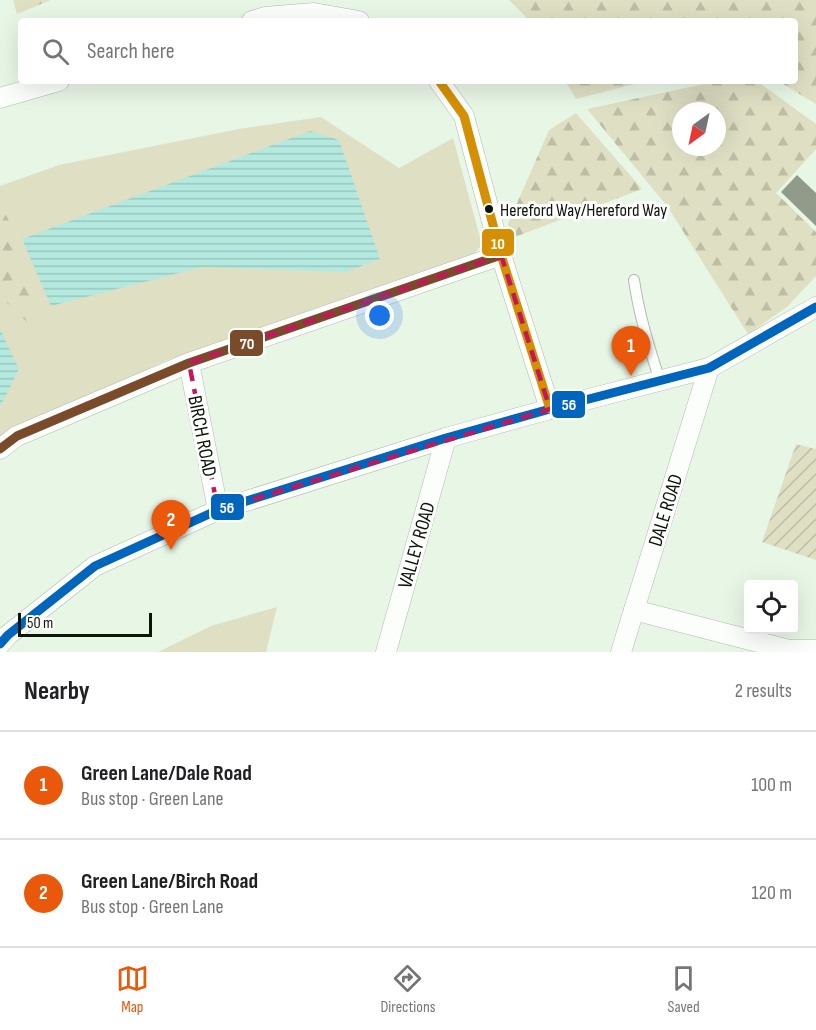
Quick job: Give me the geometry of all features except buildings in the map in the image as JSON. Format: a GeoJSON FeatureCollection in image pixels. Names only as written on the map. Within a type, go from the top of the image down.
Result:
{"type":"FeatureCollection","features":[{"type":"Feature","properties":{"kind":"street"},"geometry":{"type":"LineString","coordinates":[[261,18],[314,13],[342,18]]}},
{"type":"Feature","properties":{"kind":"street"},"geometry":{"type":"LineString","coordinates":[[0,98],[49,84]]}},
{"type":"Feature","properties":{"kind":"street"},"geometry":{"type":"LineString","coordinates":[[441,84],[464,116],[501,255],[550,409]]}},
{"type":"Feature","properties":{"kind":"street"},"geometry":{"type":"LineString","coordinates":[[0,449],[17,436],[189,363],[501,255]]}},
{"type":"Feature","properties":{"kind":"street"},"geometry":{"type":"LineString","coordinates":[[3,635],[95,566],[218,510],[446,438],[710,368],[816,307]]}},
{"type":"Feature","properties":{"kind":"street","name":"BIRCH ROAD"},"geometry":{"type":"LineString","coordinates":[[189,363],[218,510]]}},
{"type":"Feature","properties":{"kind":"street","name":"DALE ROAD"},"geometry":{"type":"LineString","coordinates":[[621,652],[710,368]]}},
{"type":"Feature","properties":{"kind":"street","name":"VALLEY ROAD"},"geometry":{"type":"LineString","coordinates":[[386,652],[446,438]]}},
{"type":"Feature","properties":{"kind":"street"},"geometry":{"type":"LineString","coordinates":[[634,610],[789,651],[816,650]]}},
{"type":"Feature","properties":{"kind":"lane"},"geometry":{"type":"LineString","coordinates":[[634,280],[644,330],[660,381]]}},
{"type":"Feature","properties":{"kind":"highlighted area"},"geometry":{"type":"Polygon","coordinates":[[[501,255],[550,409],[218,510],[189,363],[501,255]]]}},
{"type":"Feature","properties":{"kind":"green space"},"geometry":{"type":"Polygon","coordinates":[[[13,0],[51,0],[17,14],[13,0]]]}},
{"type":"Feature","properties":{"kind":"green space"},"geometry":{"type":"Polygon","coordinates":[[[509,0],[816,0],[816,104],[783,84],[798,84],[798,18],[526,18],[509,0]]]}},
{"type":"Feature","properties":{"kind":"green space"},"geometry":{"type":"Polygon","coordinates":[[[567,84],[634,84],[576,99],[567,84]]]}},
{"type":"Feature","properties":{"kind":"green space"},"geometry":{"type":"Polygon","coordinates":[[[704,84],[761,84],[816,124],[816,149],[776,193],[816,232],[816,276],[787,307],[748,334],[667,206],[587,109],[704,84]]]}},
{"type":"Feature","properties":{"kind":"green space"},"geometry":{"type":"Polygon","coordinates":[[[576,113],[642,189],[512,238],[508,224],[549,130],[576,113]]]}},
{"type":"Feature","properties":{"kind":"green space"},"geometry":{"type":"Polygon","coordinates":[[[321,117],[399,168],[453,138],[482,245],[468,260],[167,360],[0,438],[0,186],[59,165],[239,129],[321,117]]]}},
{"type":"Feature","properties":{"kind":"green space"},"geometry":{"type":"Polygon","coordinates":[[[0,203],[16,235],[14,270],[38,304],[27,322],[0,296],[0,203]]]}},
{"type":"Feature","properties":{"kind":"green space"},"geometry":{"type":"Polygon","coordinates":[[[796,444],[816,449],[816,560],[762,542],[796,444]]]}},
{"type":"Feature","properties":{"kind":"green space"},"geometry":{"type":"Polygon","coordinates":[[[277,607],[266,652],[158,652],[211,626],[277,607]]]}},
{"type":"Feature","properties":{"kind":"water"},"geometry":{"type":"Polygon","coordinates":[[[310,131],[339,140],[380,259],[345,272],[202,267],[51,306],[22,239],[310,131]]]}},
{"type":"Feature","properties":{"kind":"water"},"geometry":{"type":"Polygon","coordinates":[[[0,329],[19,369],[0,407],[0,329]]]}},
{"type":"Feature","properties":{"kind":"transit line","name":"10"},"geometry":{"type":"LineString","coordinates":[[441,84],[464,116],[501,255],[550,409]]}},
{"type":"Feature","properties":{"kind":"transit line","name":"70"},"geometry":{"type":"LineString","coordinates":[[0,449],[17,436],[189,363],[501,255]]}},
{"type":"Feature","properties":{"kind":"transit line","name":"56"},"geometry":{"type":"LineString","coordinates":[[0,644],[8,635],[95,566],[218,510],[446,438],[709,368],[816,307]]}},
{"type":"Feature","properties":{"kind":"place","name":"Hereford Way/Hereford Way"},"geometry":{"type":"Point","coordinates":[489,209]}},
{"type":"Feature","properties":{"kind":"place","name":"Green Lane/Dale Road"},"geometry":{"type":"Point","coordinates":[631,376]}},
{"type":"Feature","properties":{"kind":"place","name":"Green Lane/Birch Road"},"geometry":{"type":"Point","coordinates":[171,550]}}]}
